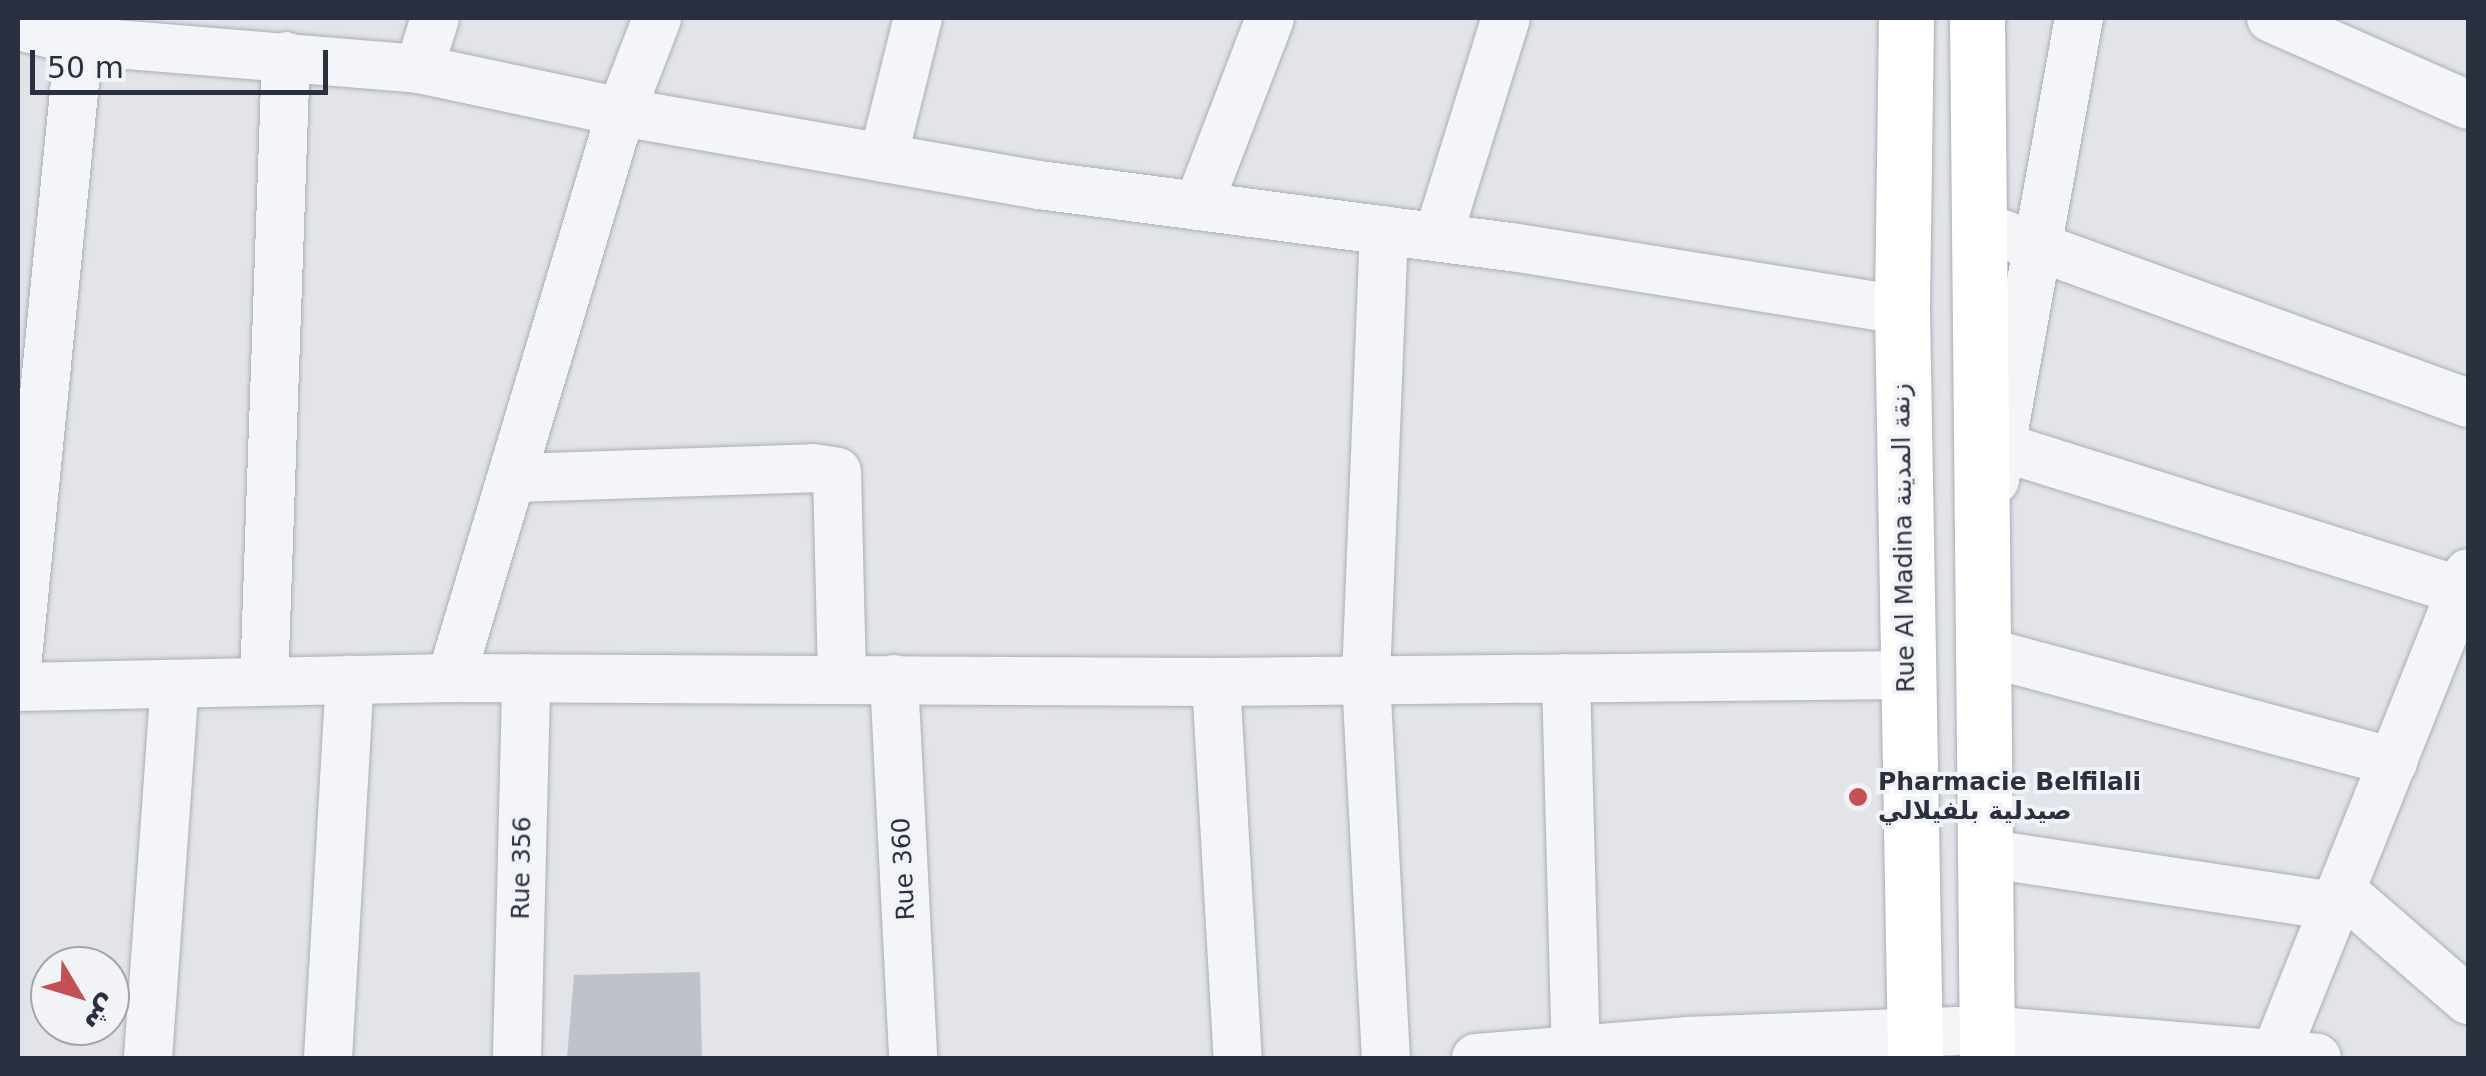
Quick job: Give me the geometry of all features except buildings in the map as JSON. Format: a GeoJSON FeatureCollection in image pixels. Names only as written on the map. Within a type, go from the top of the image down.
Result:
{"type":"FeatureCollection","features":[{"type":"Feature","properties":{"kind":"main road","name":"Rue Al Madina زنقة المدينة"},"geometry":{"type":"LineString","coordinates":[[1906,18],[1902,310],[1905,675],[1915,1044]]}},
{"type":"Feature","properties":{"kind":"main road"},"geometry":{"type":"LineString","coordinates":[[1977,18],[1978,226],[1991,444],[1981,547],[1986,1044]]}},
{"type":"Feature","properties":{"kind":"street"},"geometry":{"type":"LineString","coordinates":[[419,68],[435,18]]}},
{"type":"Feature","properties":{"kind":"street"},"geometry":{"type":"LineString","coordinates":[[450,678],[516,478],[620,112],[657,18]]}},
{"type":"Feature","properties":{"kind":"street"},"geometry":{"type":"LineString","coordinates":[[883,158],[918,18]]}},
{"type":"Feature","properties":{"kind":"street"},"geometry":{"type":"LineString","coordinates":[[1198,206],[1270,18]]}},
{"type":"Feature","properties":{"kind":"street"},"geometry":{"type":"LineString","coordinates":[[1438,236],[1506,18]]}},
{"type":"Feature","properties":{"kind":"street"},"geometry":{"type":"LineString","coordinates":[[1476,1058],[1576,1050],[1915,1044],[2296,1057],[2338,898],[2466,585],[1991,444],[2040,248],[2079,18]]}},
{"type":"Feature","properties":{"kind":"street"},"geometry":{"type":"LineString","coordinates":[[2271,18],[2466,99]]}},
{"type":"Feature","properties":{"kind":"street"},"geometry":{"type":"LineString","coordinates":[[23,23],[79,41],[217,33],[286,56],[419,68],[620,112],[883,158],[1198,206],[1438,236],[1902,310]]}},
{"type":"Feature","properties":{"kind":"street"},"geometry":{"type":"LineString","coordinates":[[18,657],[79,41]]}},
{"type":"Feature","properties":{"kind":"street"},"geometry":{"type":"LineString","coordinates":[[264,682],[286,56]]}},
{"type":"Feature","properties":{"kind":"street"},"geometry":{"type":"LineString","coordinates":[[1978,226],[2468,403]]}},
{"type":"Feature","properties":{"kind":"street"},"geometry":{"type":"LineString","coordinates":[[1384,230],[1366,679],[1386,1058]]}},
{"type":"Feature","properties":{"kind":"street"},"geometry":{"type":"LineString","coordinates":[[516,478],[814,468],[837,472],[842,677]]}},
{"type":"Feature","properties":{"kind":"street"},"geometry":{"type":"LineString","coordinates":[[1982,650],[2392,762]]}},
{"type":"Feature","properties":{"kind":"street"},"geometry":{"type":"LineString","coordinates":[[18,687],[450,678],[842,677],[1216,682],[1905,675]]}},
{"type":"Feature","properties":{"kind":"street","name":"Rue 356"},"geometry":{"type":"LineString","coordinates":[[517,1058],[526,678]]}},
{"type":"Feature","properties":{"kind":"street"},"geometry":{"type":"LineString","coordinates":[[1566,678],[1576,1050]]}},
{"type":"Feature","properties":{"kind":"street","name":"Rue 360"},"geometry":{"type":"LineString","coordinates":[[894,679],[913,1058]]}},
{"type":"Feature","properties":{"kind":"street"},"geometry":{"type":"LineString","coordinates":[[328,1058],[350,680]]}},
{"type":"Feature","properties":{"kind":"street"},"geometry":{"type":"LineString","coordinates":[[1216,682],[1238,1058]]}},
{"type":"Feature","properties":{"kind":"street"},"geometry":{"type":"LineString","coordinates":[[148,1058],[175,684]]}},
{"type":"Feature","properties":{"kind":"street"},"geometry":{"type":"LineString","coordinates":[[1984,852],[2338,898],[2468,1000]]}},
{"type":"Feature","properties":{"kind":"place","name":"Pharmacie Belfilali صيدلية بلفيلالي"},"geometry":{"type":"Point","coordinates":[1858,797]}}]}
